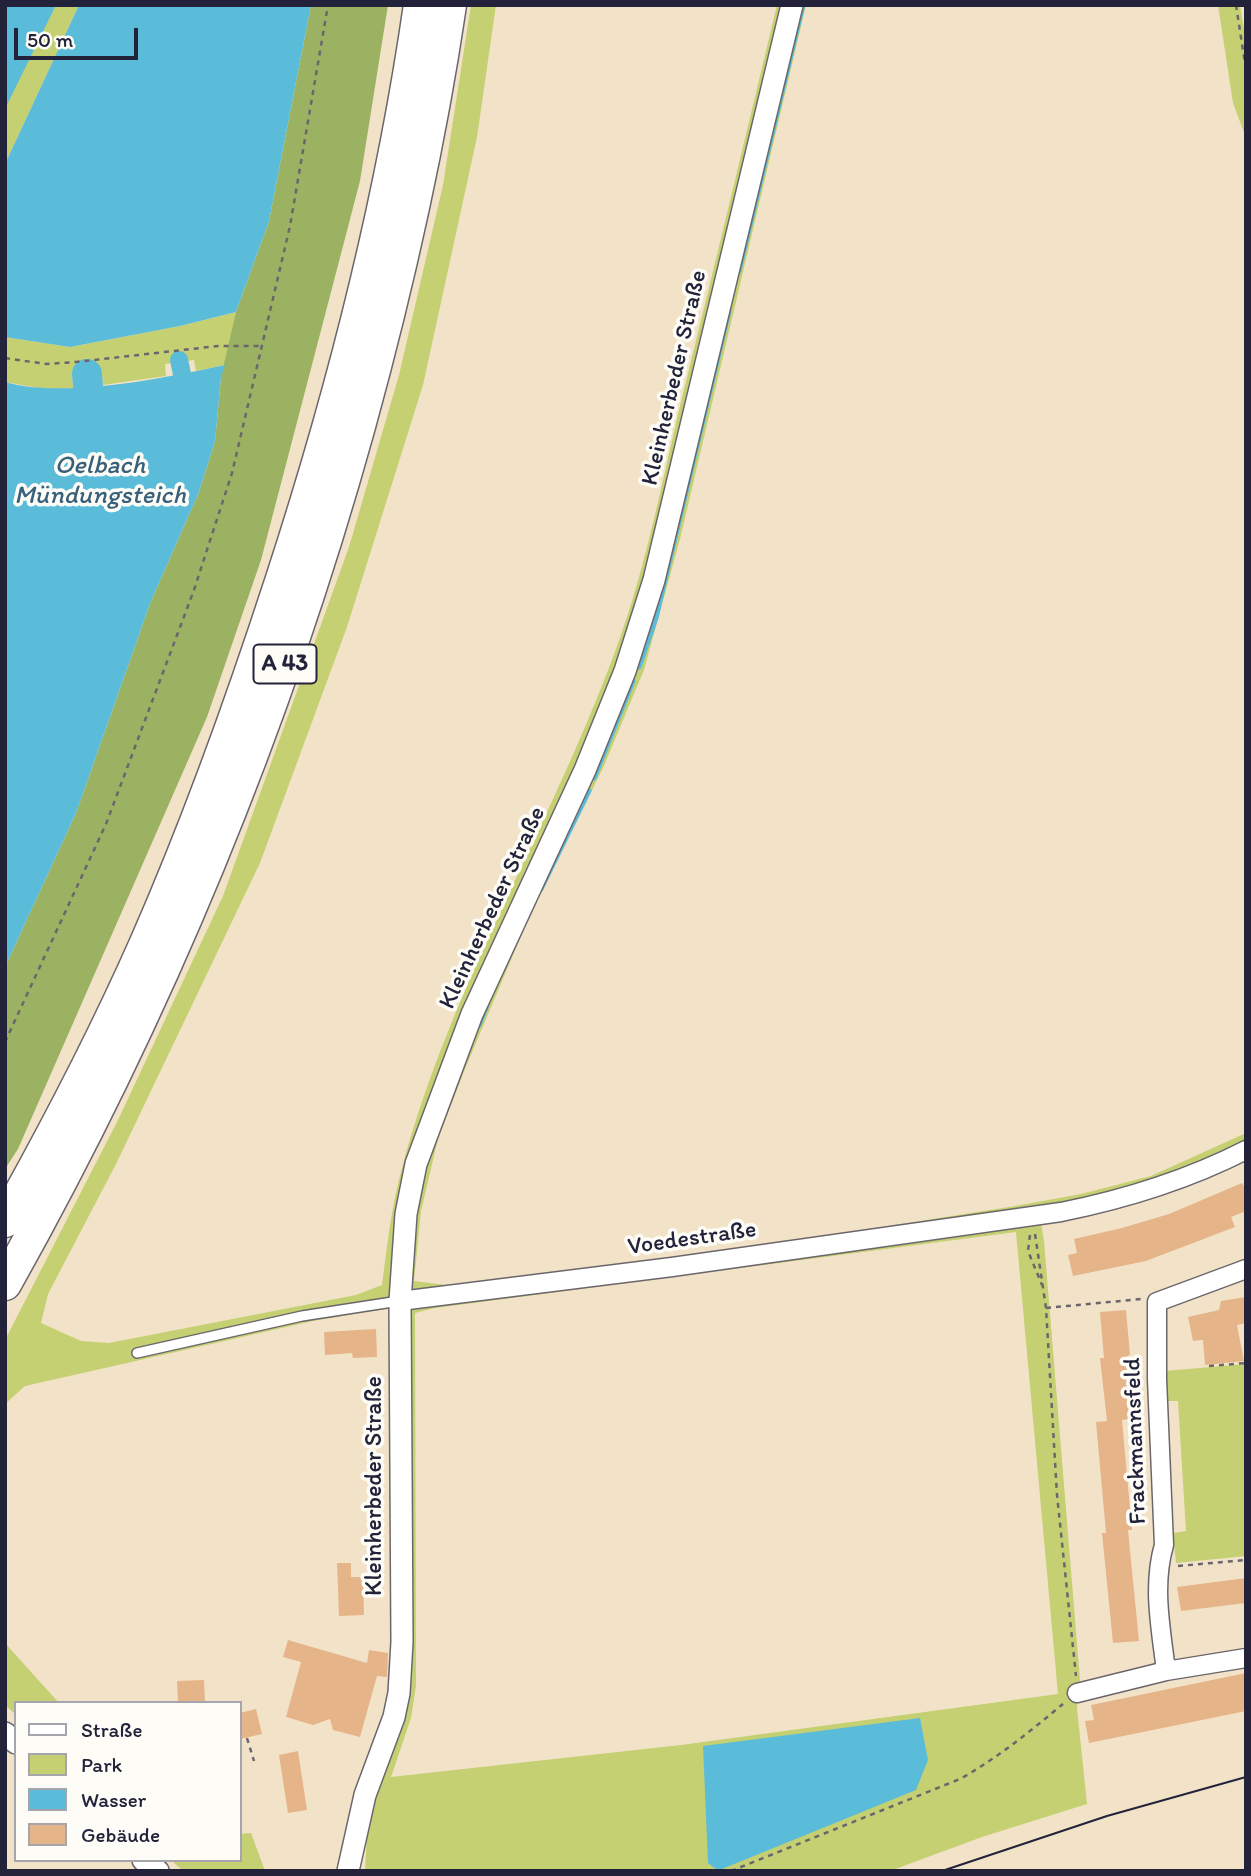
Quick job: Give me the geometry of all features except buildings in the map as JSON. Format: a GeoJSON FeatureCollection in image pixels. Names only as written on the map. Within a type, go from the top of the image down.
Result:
{"type":"FeatureCollection","features":[{"type":"Feature","properties":{"kind":"highway","name":"A 43"},"geometry":{"type":"LineString","coordinates":[[5,1221],[58,1124],[146,943],[205,797],[260,648],[302,518],[363,297],[400,126],[420,5]]}},
{"type":"Feature","properties":{"kind":"highway","name":"A 43"},"geometry":{"type":"LineString","coordinates":[[5,1283],[78,1150],[146,1008],[226,822],[285,666],[336,507],[392,305],[426,142],[450,5]]}},
{"type":"Feature","properties":{"kind":"street","name":"Kleinherbeder Straße"},"geometry":{"type":"LineString","coordinates":[[348,1871],[365,1795],[394,1717],[399,1693],[402,1642],[400,1301],[406,1214],[416,1164],[472,1014],[585,770],[625,671],[646,609],[792,5]]}},
{"type":"Feature","properties":{"kind":"street","name":"Voedestraße"},"geometry":{"type":"LineString","coordinates":[[400,1301],[672,1267],[1031,1217],[1106,1203],[1152,1190],[1246,1150]]}},
{"type":"Feature","properties":{"kind":"street"},"geometry":{"type":"LineString","coordinates":[[1157,1302],[1246,1269]]}},
{"type":"Feature","properties":{"kind":"street","name":"Frackmannsfeld"},"geometry":{"type":"LineString","coordinates":[[1157,1302],[1157,1379],[1164,1545],[1157,1568],[1166,1671]]}},
{"type":"Feature","properties":{"kind":"street"},"geometry":{"type":"LineString","coordinates":[[1077,1693],[1166,1671],[1246,1658]]}},
{"type":"Feature","properties":{"kind":"street","name":"Kleinherbeder Straße"},"geometry":{"type":"LineString","coordinates":[[354,1848],[354,1871]]}},
{"type":"Feature","properties":{"kind":"lane","name":"Voedestraße"},"geometry":{"type":"LineString","coordinates":[[137,1353],[302,1315],[400,1301]]}},
{"type":"Feature","properties":{"kind":"path"},"geometry":{"type":"LineString","coordinates":[[5,1042],[106,824],[194,590],[232,473],[290,226],[328,5]]}},
{"type":"Feature","properties":{"kind":"path"},"geometry":{"type":"LineString","coordinates":[[1236,5],[1246,70]]}},
{"type":"Feature","properties":{"kind":"path"},"geometry":{"type":"LineString","coordinates":[[5,358],[46,364],[155,355],[218,346],[262,346]]}},
{"type":"Feature","properties":{"kind":"path"},"geometry":{"type":"LineString","coordinates":[[1031,1217],[1028,1251],[1044,1289]]}},
{"type":"Feature","properties":{"kind":"path"},"geometry":{"type":"LineString","coordinates":[[731,1871],[960,1779],[1019,1742],[1077,1693],[1056,1494],[1046,1308],[1039,1249],[1031,1217]]}},
{"type":"Feature","properties":{"kind":"path"},"geometry":{"type":"LineString","coordinates":[[1046,1308],[1150,1298],[1157,1302]]}},
{"type":"Feature","properties":{"kind":"path"},"geometry":{"type":"LineString","coordinates":[[1209,1366],[1246,1363]]}},
{"type":"Feature","properties":{"kind":"path"},"geometry":{"type":"LineString","coordinates":[[1157,1568],[1246,1560]]}},
{"type":"Feature","properties":{"kind":"path"},"geometry":{"type":"LineString","coordinates":[[247,1738],[254,1761]]}},
{"type":"Feature","properties":{"kind":"green space"},"geometry":{"type":"Polygon","coordinates":[[[54,5],[79,5],[5,164],[5,108],[54,5]]]}},
{"type":"Feature","properties":{"kind":"green space"},"geometry":{"type":"Polygon","coordinates":[[[311,5],[388,5],[360,181],[261,560],[207,717],[18,1149],[5,1169],[5,967],[76,813],[151,601],[199,492],[215,441],[221,377],[236,312],[269,221],[311,5]]]}},
{"type":"Feature","properties":{"kind":"green space"},"geometry":{"type":"Polygon","coordinates":[[[471,5],[496,5],[477,137],[423,385],[347,627],[260,863],[116,1164],[48,1294],[41,1323],[81,1341],[109,1343],[356,1295],[382,1285],[401,1172],[422,1102],[475,967],[595,703],[639,579],[777,5],[806,5],[680,539],[644,670],[603,768],[532,910],[438,1139],[421,1211],[414,1281],[446,1285],[498,1280],[756,1247],[1015,1206],[1081,1194],[1151,1176],[1246,1133],[1246,1141],[1190,1168],[1114,1194],[1039,1211],[1044,1241],[1080,1680],[1077,1708],[1087,1804],[982,1837],[890,1871],[365,1871],[368,1816],[378,1740],[394,1672],[391,1308],[313,1321],[25,1386],[5,1404],[5,1340],[118,1120],[223,896],[349,547],[399,375],[443,185],[471,5]],[[1016,1232],[435,1308],[415,1313],[416,1686],[411,1718],[391,1777],[681,1745],[1058,1694],[1016,1232]]]}},
{"type":"Feature","properties":{"kind":"green space"},"geometry":{"type":"Polygon","coordinates":[[[1218,5],[1240,5],[1246,42],[1246,138],[1233,103],[1218,5]]]}},
{"type":"Feature","properties":{"kind":"green space"},"geometry":{"type":"Polygon","coordinates":[[[236,312],[225,365],[196,371],[194,360],[165,364],[166,376],[103,385],[102,373],[72,376],[73,388],[50,390],[5,382],[5,337],[70,347],[180,326],[236,312]]]}},
{"type":"Feature","properties":{"kind":"green space"},"geometry":{"type":"Polygon","coordinates":[[[1246,1364],[1246,1556],[1176,1563],[1173,1533],[1186,1531],[1178,1401],[1165,1401],[1165,1371],[1246,1364]]]}},
{"type":"Feature","properties":{"kind":"green space"},"geometry":{"type":"Polygon","coordinates":[[[5,1643],[57,1701],[14,1701],[14,1713],[5,1705],[5,1643]]]}},
{"type":"Feature","properties":{"kind":"green space"},"geometry":{"type":"Polygon","coordinates":[[[251,1833],[265,1871],[183,1871],[173,1862],[242,1862],[242,1834],[251,1833]]]}},
{"type":"Feature","properties":{"kind":"water"},"geometry":{"type":"Polygon","coordinates":[[[5,5],[56,5],[5,109],[5,5]]]}},
{"type":"Feature","properties":{"kind":"water"},"geometry":{"type":"Polygon","coordinates":[[[79,5],[311,5],[269,221],[236,312],[180,326],[70,347],[5,337],[5,164],[79,5]]]}},
{"type":"Feature","properties":{"kind":"water","name":"Oelbach Mündungsteich"},"geometry":{"type":"Polygon","coordinates":[[[225,365],[221,377],[215,441],[199,492],[151,601],[76,813],[5,967],[5,382],[29,387],[85,388],[144,381],[225,365]]]}},
{"type":"Feature","properties":{"kind":"water"},"geometry":{"type":"Polygon","coordinates":[[[920,1718],[928,1760],[916,1790],[722,1869],[717,1870],[708,1863],[703,1746],[920,1718]]]}},
{"type":"Feature","properties":{"kind":"waterway"},"geometry":{"type":"LineString","coordinates":[[739,271],[803,5]]}},
{"type":"Feature","properties":{"kind":"waterway"},"geometry":{"type":"LineString","coordinates":[[639,667],[656,618],[729,311]]}},
{"type":"Feature","properties":{"kind":"waterway"},"geometry":{"type":"LineString","coordinates":[[179,360],[182,374]]}},
{"type":"Feature","properties":{"kind":"waterway"},"geometry":{"type":"LineString","coordinates":[[87,374],[88,386]]}},
{"type":"Feature","properties":{"kind":"waterway"},"geometry":{"type":"LineString","coordinates":[[594,778],[633,681]]}},
{"type":"Feature","properties":{"kind":"waterway"},"geometry":{"type":"LineString","coordinates":[[541,889],[589,791]]}},
{"type":"Feature","properties":{"kind":"waterway"},"geometry":{"type":"LineString","coordinates":[[479,1025],[487,1005]]}},
{"type":"Feature","properties":{"kind":"tram line"},"geometry":{"type":"LineString","coordinates":[[942,1871],[1107,1816],[1246,1777]]}}]}
